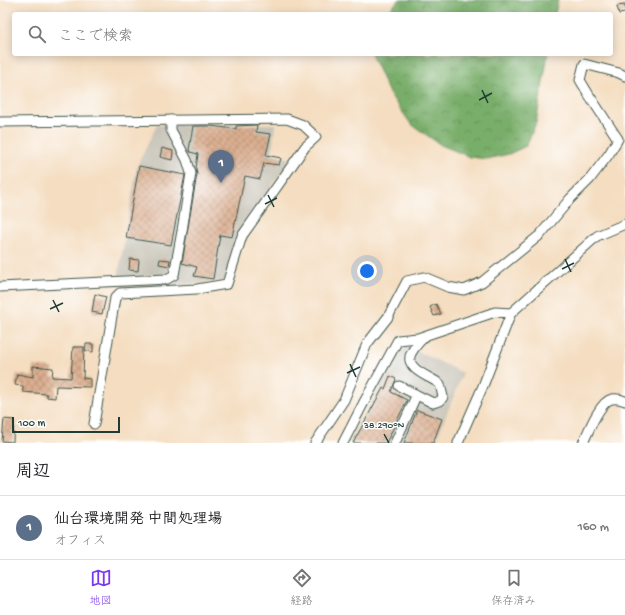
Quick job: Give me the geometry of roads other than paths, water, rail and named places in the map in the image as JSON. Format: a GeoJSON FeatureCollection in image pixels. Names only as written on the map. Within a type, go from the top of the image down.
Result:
{"type":"FeatureCollection","features":[{"type":"Feature","properties":{"kind":"street"},"geometry":{"type":"LineString","coordinates":[[314,443],[344,400],[366,344],[388,317],[407,282],[424,277],[448,287],[464,290],[482,282],[540,236],[570,198],[590,179],[618,139],[580,80],[584,64],[625,76]]}},
{"type":"Feature","properties":{"kind":"street"},"geometry":{"type":"LineString","coordinates":[[0,122],[287,119],[303,125],[316,137],[305,147],[242,236],[227,284],[197,289],[120,293],[115,298],[94,424]]}},
{"type":"Feature","properties":{"kind":"street"},"geometry":{"type":"LineString","coordinates":[[0,287],[167,279],[174,275],[191,173],[187,160],[171,130],[171,120]]}},
{"type":"Feature","properties":{"kind":"street"},"geometry":{"type":"LineString","coordinates":[[458,443],[483,386],[511,313],[597,236],[625,224]]}},
{"type":"Feature","properties":{"kind":"street"},"geometry":{"type":"LineString","coordinates":[[343,443],[398,340],[425,336],[495,312],[511,313]]}},
{"type":"Feature","properties":{"kind":"street"},"geometry":{"type":"LineString","coordinates":[[399,386],[416,396],[433,403],[440,401],[443,397],[440,384],[413,368],[410,362],[410,356],[414,349],[425,336]]}},
{"type":"Feature","properties":{"kind":"street"},"geometry":{"type":"LineString","coordinates":[[395,443],[416,396]]}},
{"type":"Feature","properties":{"kind":"street"},"geometry":{"type":"LineString","coordinates":[[582,443],[602,406],[611,399],[625,400]]}},
{"type":"Feature","properties":{"kind":"place","name":"仙台環境開発 中間処理場"},"geometry":{"type":"Point","coordinates":[221,183]}}]}
